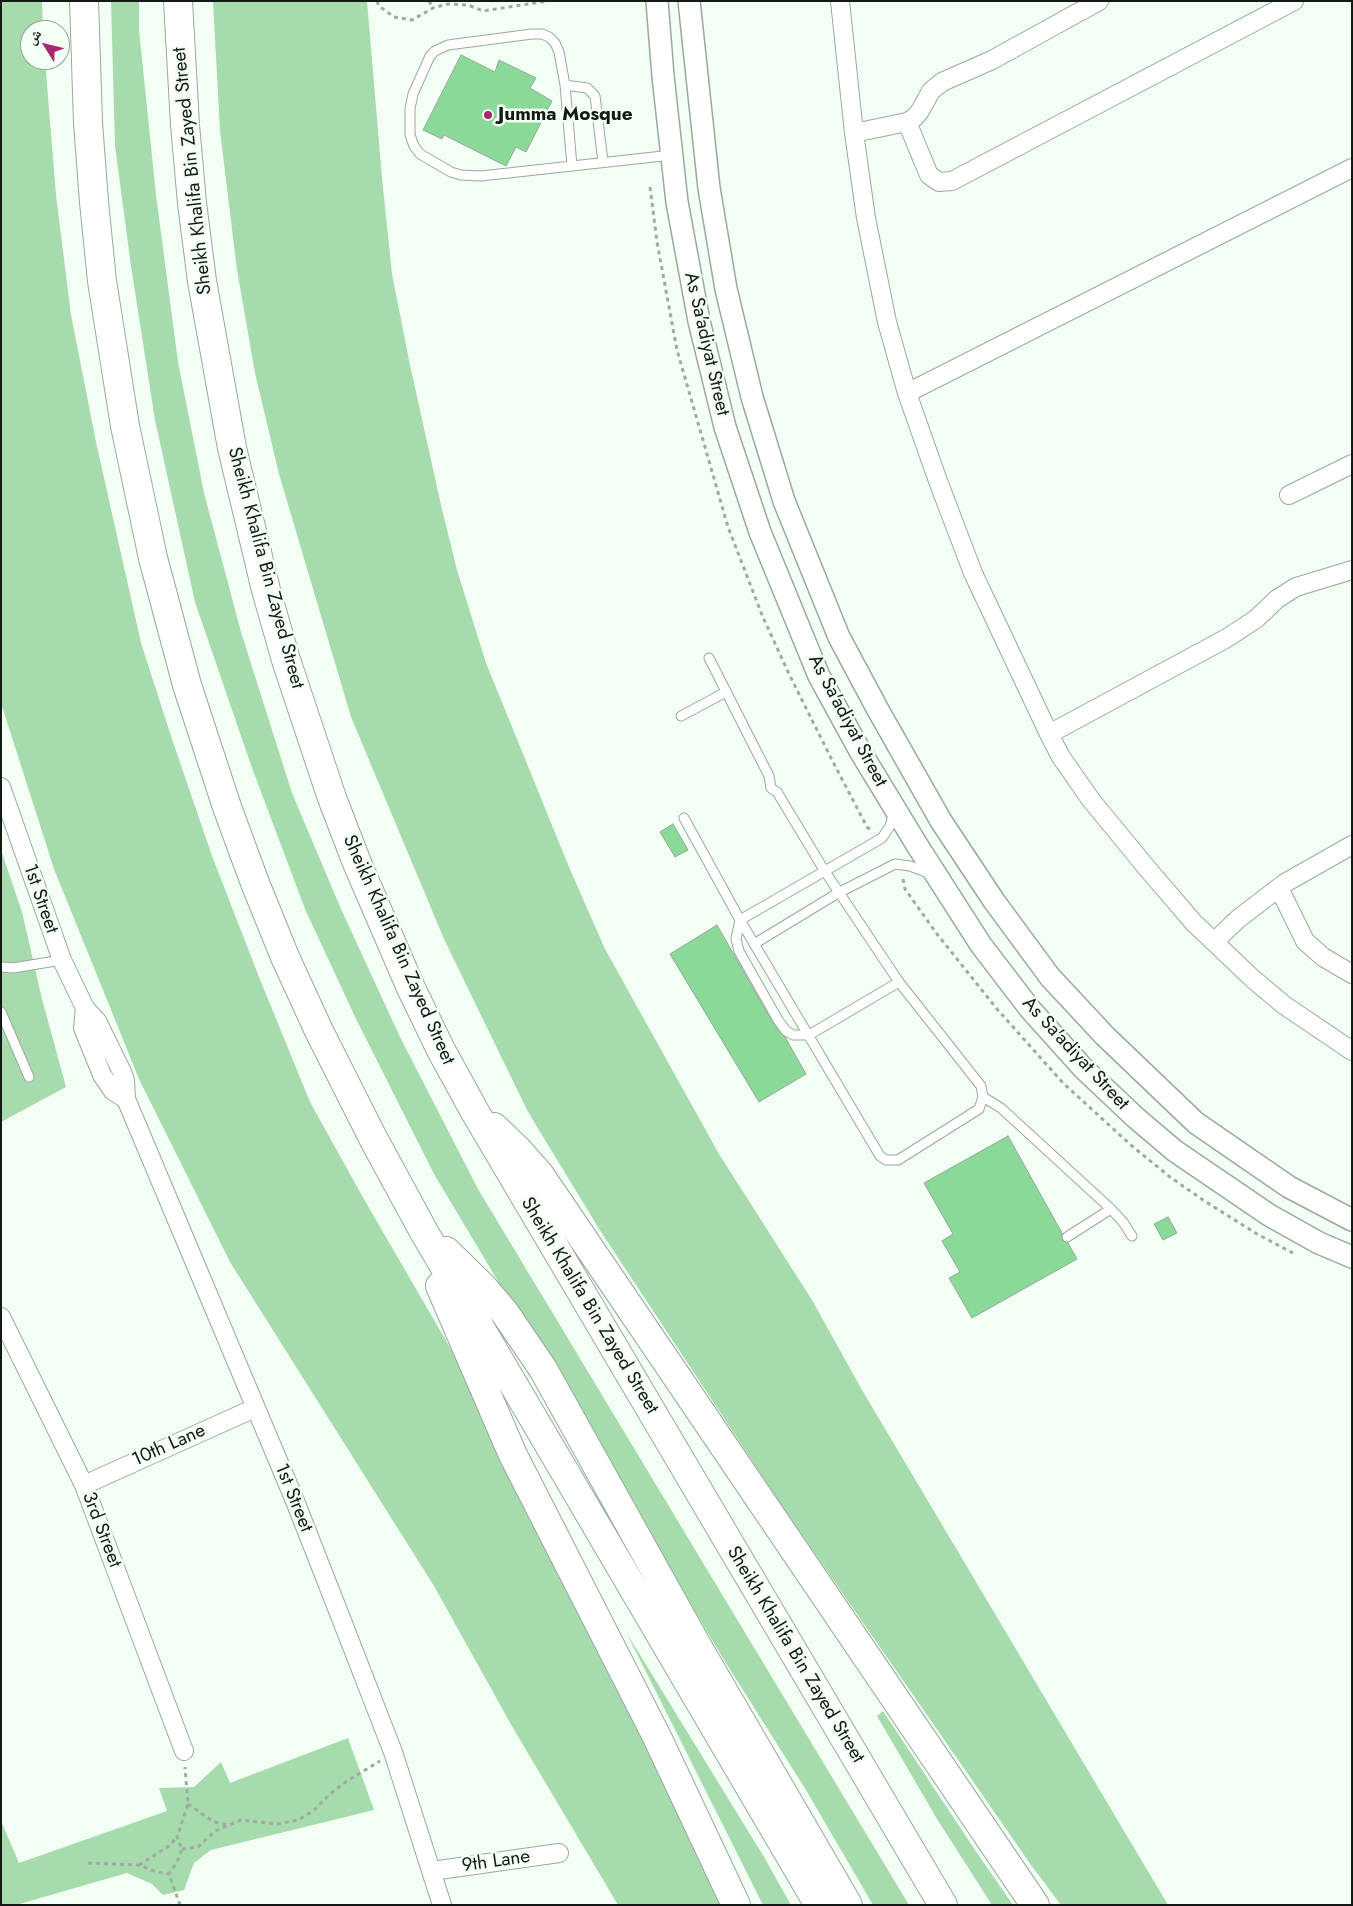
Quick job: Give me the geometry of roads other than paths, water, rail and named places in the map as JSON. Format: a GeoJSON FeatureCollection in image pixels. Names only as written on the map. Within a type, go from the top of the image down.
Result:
{"type":"FeatureCollection","features":[{"type":"Feature","properties":{"kind":"highway"},"geometry":{"type":"LineString","coordinates":[[84,1],[88,123],[102,281],[125,426],[153,558],[170,624],[192,703],[226,807],[282,949],[337,1067],[373,1138],[424,1232],[819,1905]]}},
{"type":"Feature","properties":{"kind":"highway","name":"Sheikh Khalifa Bin Zayed Street"},"geometry":{"type":"LineString","coordinates":[[178,1],[185,125],[202,281],[232,448],[266,590],[308,730],[357,862],[411,988],[441,1050],[475,1112],[943,1905]]}},
{"type":"Feature","properties":{"kind":"highway"},"geometry":{"type":"LineString","coordinates":[[475,1112],[505,1136],[540,1175],[1035,1905]]}},
{"type":"Feature","properties":{"kind":"highway"},"geometry":{"type":"LineString","coordinates":[[424,1232],[443,1294],[513,1456],[657,1737],[736,1905]]}},
{"type":"Feature","properties":{"kind":"highway"},"geometry":{"type":"LineString","coordinates":[[424,1232],[483,1287],[505,1313],[529,1348],[848,1905]]}},
{"type":"Feature","properties":{"kind":"street","name":"As Sa'adiyat Street"},"geometry":{"type":"LineString","coordinates":[[657,1],[662,76],[677,202],[699,320],[725,427],[757,522],[819,676],[860,751],[981,945],[1030,1009],[1084,1068],[1136,1118],[1175,1151],[1269,1215],[1319,1243],[1352,1257]]}},
{"type":"Feature","properties":{"kind":"street","name":"As Sa'adiyat Street"},"geometry":{"type":"LineString","coordinates":[[689,1],[709,188],[726,289],[752,397],[784,500],[839,637],[878,710],[941,821],[994,901],[1050,977],[1105,1036],[1196,1123],[1289,1187],[1352,1220]]}},
{"type":"Feature","properties":{"kind":"street"},"geometry":{"type":"LineString","coordinates":[[840,1],[854,133],[866,218],[888,322],[908,393],[938,481],[973,573],[1049,734],[1076,779],[1108,820],[1167,892],[1214,942],[1284,1005],[1352,1051]]}},
{"type":"Feature","properties":{"kind":"street"},"geometry":{"type":"LineString","coordinates":[[854,133],[907,122],[920,111],[931,91],[942,82],[992,60],[1099,1]]}},
{"type":"Feature","properties":{"kind":"street"},"geometry":{"type":"LineString","coordinates":[[907,122],[929,174],[938,182],[952,182],[1294,1]]}},
{"type":"Feature","properties":{"kind":"street"},"geometry":{"type":"LineString","coordinates":[[908,393],[1352,168]]}},
{"type":"Feature","properties":{"kind":"street"},"geometry":{"type":"LineString","coordinates":[[1290,495],[1352,464]]}},
{"type":"Feature","properties":{"kind":"street"},"geometry":{"type":"LineString","coordinates":[[1049,734],[1227,638],[1256,619],[1277,599],[1296,586],[1352,570]]}},
{"type":"Feature","properties":{"kind":"street","name":"1st Street"},"geometry":{"type":"LineString","coordinates":[[1,787],[62,960],[85,1008],[97,1021],[122,1072],[125,1080],[126,1099],[295,1501],[393,1752],[442,1905]]}},
{"type":"Feature","properties":{"kind":"street"},"geometry":{"type":"LineString","coordinates":[[1214,942],[1238,920],[1279,888],[1308,869],[1352,845]]}},
{"type":"Feature","properties":{"kind":"street"},"geometry":{"type":"LineString","coordinates":[[1279,888],[1305,940],[1323,957],[1352,974]]}},
{"type":"Feature","properties":{"kind":"street","name":"3rd Street"},"geometry":{"type":"LineString","coordinates":[[1,1317],[84,1485],[184,1751]]}},
{"type":"Feature","properties":{"kind":"street","name":"10th Lane"},"geometry":{"type":"LineString","coordinates":[[84,1485],[255,1408]]}},
{"type":"Feature","properties":{"kind":"street","name":"9th Lane"},"geometry":{"type":"LineString","coordinates":[[432,1871],[559,1853]]}},
{"type":"Feature","properties":{"kind":"lane"},"geometry":{"type":"LineString","coordinates":[[572,166],[559,52],[555,42],[549,36],[542,34],[448,45],[435,51],[430,56],[416,87],[410,109],[410,135],[414,146],[420,154],[451,172],[461,175],[481,176],[572,166],[672,154]]}},
{"type":"Feature","properties":{"kind":"lane"},"geometry":{"type":"LineString","coordinates":[[564,85],[587,88],[595,96],[603,162]]}},
{"type":"Feature","properties":{"kind":"lane"},"geometry":{"type":"LineString","coordinates":[[684,818],[740,920],[880,1156],[886,1160],[893,1161],[902,1157],[974,1113],[978,1109],[983,1097],[983,1092],[977,1081],[899,982],[838,893],[776,792],[771,788],[769,776],[709,658]]}},
{"type":"Feature","properties":{"kind":"lane"},"geometry":{"type":"LineString","coordinates":[[681,716],[726,692]]}},
{"type":"Feature","properties":{"kind":"lane"},"geometry":{"type":"LineString","coordinates":[[895,807],[890,826],[882,838],[740,920],[736,932],[737,945],[778,1020],[786,1031],[793,1035],[809,1035],[899,982]]}},
{"type":"Feature","properties":{"kind":"lane"},"geometry":{"type":"LineString","coordinates":[[754,944],[838,893],[895,864],[910,866],[940,878]]}},
{"type":"Feature","properties":{"kind":"lane"},"geometry":{"type":"LineString","coordinates":[[1,967],[13,968],[62,960]]}},
{"type":"Feature","properties":{"kind":"lane"},"geometry":{"type":"LineString","coordinates":[[1,1012],[29,1077]]}},
{"type":"Feature","properties":{"kind":"lane"},"geometry":{"type":"LineString","coordinates":[[983,1097],[1001,1108],[1111,1209],[1132,1236]]}},
{"type":"Feature","properties":{"kind":"lane"},"geometry":{"type":"LineString","coordinates":[[1068,1238],[1111,1209]]}},
{"type":"Feature","properties":{"kind":"place","name":"Jumma Mosque"},"geometry":{"type":"Point","coordinates":[488,115]}}]}
